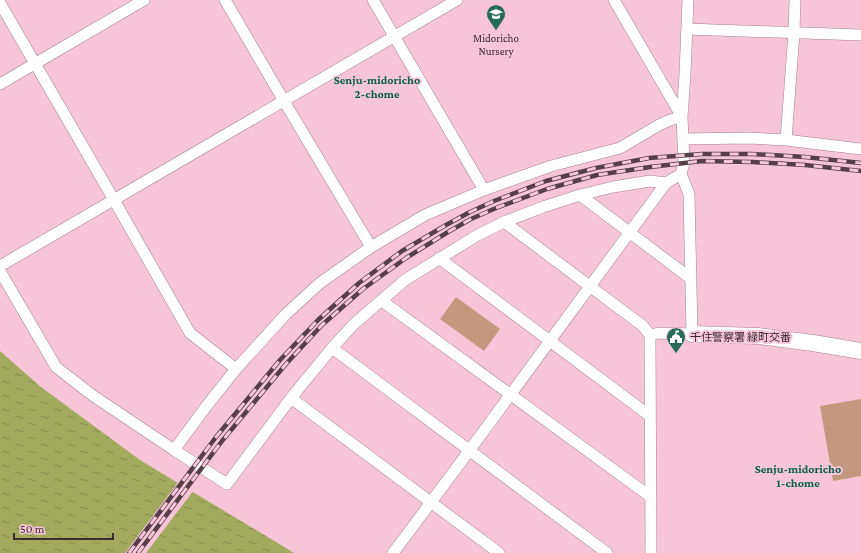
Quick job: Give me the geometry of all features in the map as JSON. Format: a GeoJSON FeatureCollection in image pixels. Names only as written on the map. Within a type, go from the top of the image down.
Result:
{"type":"FeatureCollection","features":[{"type":"Feature","properties":{"kind":"street"},"geometry":{"type":"LineString","coordinates":[[0,84],[144,0]]}},
{"type":"Feature","properties":{"kind":"street"},"geometry":{"type":"LineString","coordinates":[[225,0],[371,247]]}},
{"type":"Feature","properties":{"kind":"street"},"geometry":{"type":"LineString","coordinates":[[373,0],[484,190]]}},
{"type":"Feature","properties":{"kind":"street"},"geometry":{"type":"LineString","coordinates":[[0,266],[457,0]]}},
{"type":"Feature","properties":{"kind":"street"},"geometry":{"type":"LineString","coordinates":[[614,0],[682,117]]}},
{"type":"Feature","properties":{"kind":"street"},"geometry":{"type":"LineString","coordinates":[[688,0],[682,117],[684,163],[682,174],[689,194],[692,334]]}},
{"type":"Feature","properties":{"kind":"street"},"geometry":{"type":"LineString","coordinates":[[786,140],[794,33],[794,0]]}},
{"type":"Feature","properties":{"kind":"street"},"geometry":{"type":"LineString","coordinates":[[0,3],[190,332],[236,369]]}},
{"type":"Feature","properties":{"kind":"street"},"geometry":{"type":"LineString","coordinates":[[687,29],[861,35]]}},
{"type":"Feature","properties":{"kind":"street"},"geometry":{"type":"LineString","coordinates":[[174,450],[236,369],[286,314],[320,283],[371,247],[425,215],[484,190],[551,166],[620,148],[659,125],[682,117]]}},
{"type":"Feature","properties":{"kind":"street"},"geometry":{"type":"LineString","coordinates":[[683,139],[748,138],[786,140],[861,149]]}},
{"type":"Feature","properties":{"kind":"street"},"geometry":{"type":"LineString","coordinates":[[393,553],[551,341],[666,183],[682,174]]}},
{"type":"Feature","properties":{"kind":"street"},"geometry":{"type":"LineString","coordinates":[[0,271],[56,367],[92,395],[227,484],[291,398],[332,348],[354,324],[405,280],[438,258],[476,236],[504,222],[542,207],[580,195],[613,187],[650,181],[666,183]]}},
{"type":"Feature","properties":{"kind":"street"},"geometry":{"type":"LineString","coordinates":[[580,195],[690,278]]}},
{"type":"Feature","properties":{"kind":"street"},"geometry":{"type":"LineString","coordinates":[[504,222],[644,326],[650,335],[651,553]]}},
{"type":"Feature","properties":{"kind":"street"},"geometry":{"type":"LineString","coordinates":[[438,258],[650,416]]}},
{"type":"Feature","properties":{"kind":"street"},"geometry":{"type":"LineString","coordinates":[[382,301],[651,497]]}},
{"type":"Feature","properties":{"kind":"street"},"geometry":{"type":"LineString","coordinates":[[650,335],[659,332],[758,336],[861,350]]}},
{"type":"Feature","properties":{"kind":"street"},"geometry":{"type":"LineString","coordinates":[[332,348],[607,553]]}},
{"type":"Feature","properties":{"kind":"street"},"geometry":{"type":"LineString","coordinates":[[291,398],[499,553]]}},
{"type":"Feature","properties":{"kind":"shaded area"},"geometry":{"type":"Polygon","coordinates":[[[456,297],[500,329],[484,351],[440,319],[456,297]]]}},
{"type":"Feature","properties":{"kind":"shaded area"},"geometry":{"type":"Polygon","coordinates":[[[861,399],[861,476],[833,481],[820,406],[861,399]]]}},
{"type":"Feature","properties":{"kind":"water"},"geometry":{"type":"Polygon","coordinates":[[[0,351],[41,387],[140,460],[294,553],[0,553],[0,351]]]}},
{"type":"Feature","properties":{"kind":"pier"},"geometry":{"type":"Polygon","coordinates":[[[179,481],[194,490],[146,553],[125,553],[179,481]]]}},
{"type":"Feature","properties":{"kind":"railway"},"geometry":{"type":"LineString","coordinates":[[129,553],[216,437],[280,360],[318,320],[359,283],[402,251],[470,212],[546,181],[596,168],[649,158],[702,154],[752,154],[805,157],[861,163]]}},
{"type":"Feature","properties":{"kind":"railway"},"geometry":{"type":"LineString","coordinates":[[138,553],[222,441],[286,364],[322,325],[363,289],[406,258],[471,219],[547,189],[597,175],[650,167],[702,161],[805,165],[861,171]]}},
{"type":"Feature","properties":{"kind":"place","name":"Midoricho Nursery"},"geometry":{"type":"Point","coordinates":[496,31]}},
{"type":"Feature","properties":{"kind":"place","name":"千住警察署 緑町交番"},"geometry":{"type":"Point","coordinates":[676,354]}},
{"type":"Feature","properties":{"kind":"district","name":"Senju-midoricho 2-chome"},"geometry":{"type":"Point","coordinates":[377,87]}},
{"type":"Feature","properties":{"kind":"district","name":"Senju-midoricho 1-chome"},"geometry":{"type":"Point","coordinates":[798,476]}}]}
